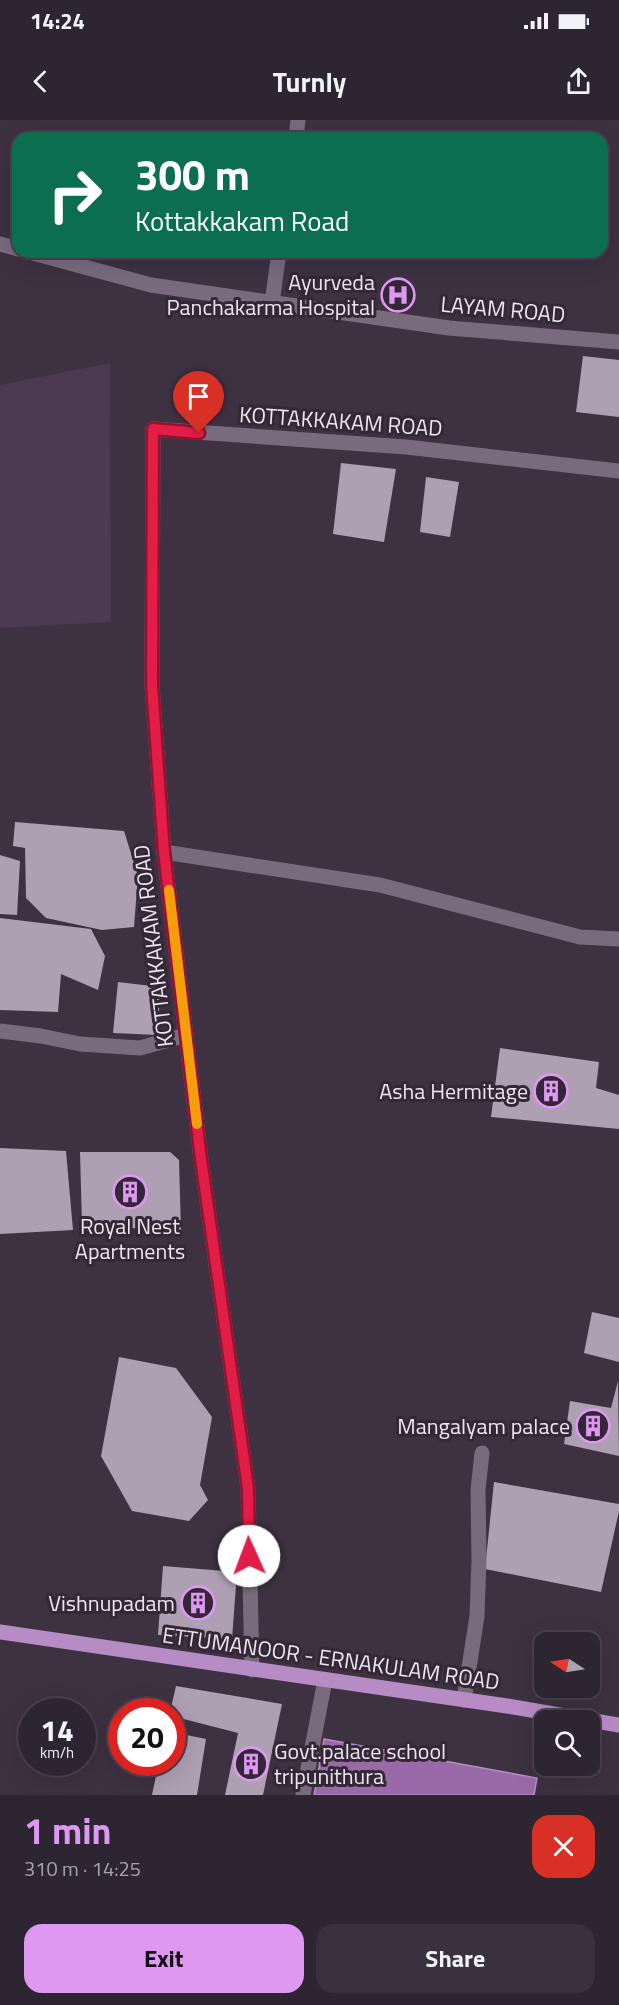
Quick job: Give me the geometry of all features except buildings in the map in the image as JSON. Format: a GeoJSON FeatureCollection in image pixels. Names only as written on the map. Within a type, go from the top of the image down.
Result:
{"type":"FeatureCollection","features":[{"type":"Feature","properties":{"kind":"main road","name":"ETTUMANOOR - ERNAKULAM ROAD"},"geometry":{"type":"LineString","coordinates":[[0,1632],[619,1725]]}},
{"type":"Feature","properties":{"kind":"street","name":"LAYAM ROAD"},"geometry":{"type":"LineString","coordinates":[[51,258],[151,285],[272,303],[449,328],[619,342]]}},
{"type":"Feature","properties":{"kind":"street"},"geometry":{"type":"LineString","coordinates":[[272,303],[278,258]]}},
{"type":"Feature","properties":{"kind":"street","name":"KOTTAKKAKAM ROAD"},"geometry":{"type":"LineString","coordinates":[[252,1670],[248,1488],[201,1159],[164,852],[152,685],[153,429],[406,447],[619,471]]}},
{"type":"Feature","properties":{"kind":"street"},"geometry":{"type":"LineString","coordinates":[[164,852],[380,885],[580,937],[619,939]]}},
{"type":"Feature","properties":{"kind":"street"},"geometry":{"type":"LineString","coordinates":[[0,1031],[80,1044],[140,1048],[186,1035]]}},
{"type":"Feature","properties":{"kind":"street"},"geometry":{"type":"LineString","coordinates":[[464,1700],[477,1616],[478,1490],[482,1453]]}},
{"type":"Feature","properties":{"kind":"street"},"geometry":{"type":"LineString","coordinates":[[303,1795],[325,1680]]}},
{"type":"Feature","properties":{"kind":"shaded area"},"geometry":{"type":"Polygon","coordinates":[[[110,363],[111,622],[0,628],[0,385],[110,363]]]}},
{"type":"Feature","properties":{"kind":"shaded area"},"geometry":{"type":"Polygon","coordinates":[[[324,1739],[537,1778],[534,1795],[314,1795],[324,1739]]]}},
{"type":"Feature","properties":{"kind":"slow traffic"},"geometry":{"type":"LineString","coordinates":[[169,890],[197,1124]]}},
{"type":"Feature","properties":{"kind":"place","name":"Ayurveda Panchakarma Hospital"},"geometry":{"type":"Point","coordinates":[398,295]}},
{"type":"Feature","properties":{"kind":"place","name":"Asha Hermitage"},"geometry":{"type":"Point","coordinates":[551,1091]}},
{"type":"Feature","properties":{"kind":"place","name":"Royal Nest Apartments"},"geometry":{"type":"Point","coordinates":[130,1192]}},
{"type":"Feature","properties":{"kind":"place","name":"Mangalyam palace"},"geometry":{"type":"Point","coordinates":[593,1426]}},
{"type":"Feature","properties":{"kind":"place","name":"Vishnupadam"},"geometry":{"type":"Point","coordinates":[198,1603]}},
{"type":"Feature","properties":{"kind":"place","name":"Govt.palace school tripunithura"},"geometry":{"type":"Point","coordinates":[251,1764]}},
{"type":"Feature","properties":{"kind":"route"},"geometry":{"type":"LineString","coordinates":[[199,433],[153,429],[152,685],[164,852],[201,1159],[248,1488],[249,1556]]}}]}
